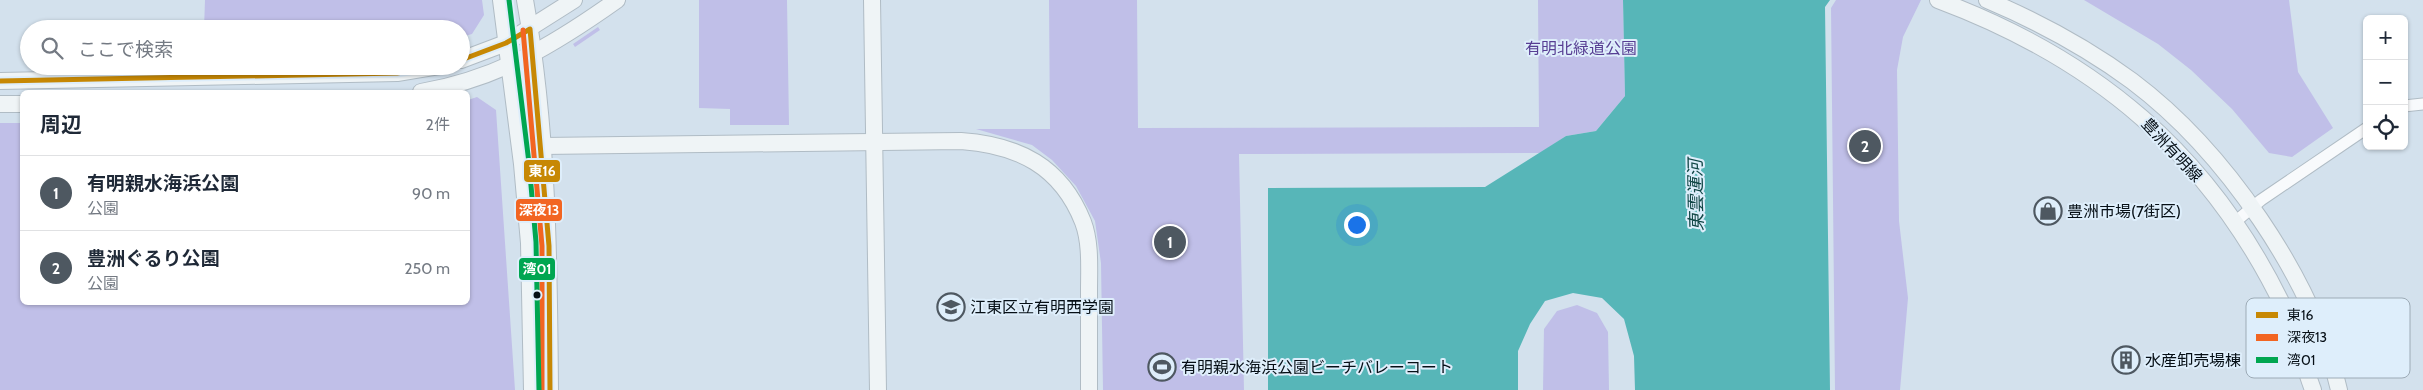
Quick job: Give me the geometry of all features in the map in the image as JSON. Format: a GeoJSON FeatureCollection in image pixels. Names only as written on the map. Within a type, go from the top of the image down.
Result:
{"type":"FeatureCollection","features":[{"type":"Feature","properties":{"kind":"main road"},"geometry":{"type":"LineString","coordinates":[[500,0],[522,164],[529,243],[532,390]]}},
{"type":"Feature","properties":{"kind":"main road"},"geometry":{"type":"LineString","coordinates":[[525,0],[533,54],[542,146],[549,246],[550,390]]}},
{"type":"Feature","properties":{"kind":"main road"},"geometry":{"type":"LineString","coordinates":[[470,57],[506,43],[574,0]]}},
{"type":"Feature","properties":{"kind":"main road"},"geometry":{"type":"LineString","coordinates":[[430,90],[473,80],[510,67],[558,40],[617,0]]}},
{"type":"Feature","properties":{"kind":"main road"},"geometry":{"type":"LineString","coordinates":[[872,0],[878,390]]}},
{"type":"Feature","properties":{"kind":"main road","name":"豊洲有明線"},"geometry":{"type":"LineString","coordinates":[[1938,0],[2021,35],[2069,62],[2116,95],[2154,128],[2184,158],[2235,222],[2263,267],[2279,298]]}},
{"type":"Feature","properties":{"kind":"main road","name":"豊洲有明線"},"geometry":{"type":"LineString","coordinates":[[1988,0],[2021,14],[2078,44],[2134,83],[2197,140],[2252,207],[2282,253],[2305,298]]}},
{"type":"Feature","properties":{"kind":"main road"},"geometry":{"type":"LineString","coordinates":[[0,81],[298,75]]}},
{"type":"Feature","properties":{"kind":"main road"},"geometry":{"type":"LineString","coordinates":[[0,104],[20,104]]}},
{"type":"Feature","properties":{"kind":"main road"},"geometry":{"type":"LineString","coordinates":[[542,146],[875,141],[988,143],[1012,149],[1030,158],[1048,171],[1064,187],[1083,224],[1088,253],[1089,390]]}},
{"type":"Feature","properties":{"kind":"main road","name":"豊洲有明線"},"geometry":{"type":"LineString","coordinates":[[2309,378],[2313,390]]}},
{"type":"Feature","properties":{"kind":"main road","name":"豊洲有明線"},"geometry":{"type":"LineString","coordinates":[[2335,378],[2339,390]]}},
{"type":"Feature","properties":{"kind":"street"},"geometry":{"type":"LineString","coordinates":[[2408,106],[2423,104]]}},
{"type":"Feature","properties":{"kind":"street"},"geometry":{"type":"LineString","coordinates":[[2235,222],[2252,207],[2363,131]]}},
{"type":"Feature","properties":{"kind":"green space"},"geometry":{"type":"Polygon","coordinates":[[[205,0],[482,0],[484,15],[470,35],[470,20],[204,20],[205,0]]]}},
{"type":"Feature","properties":{"kind":"green space"},"geometry":{"type":"Polygon","coordinates":[[[699,0],[787,0],[789,125],[730,125],[730,109],[699,108],[699,0]]]}},
{"type":"Feature","properties":{"kind":"green space","name":"有明北緑道公園"},"geometry":{"type":"Polygon","coordinates":[[[1049,0],[1137,0],[1138,128],[1539,127],[1538,0],[1623,0],[1625,96],[1596,131],[1566,136],[1540,153],[1239,154],[1244,390],[1103,390],[1101,263],[1095,221],[1076,186],[1052,160],[1032,145],[976,129],[1050,129],[1049,0]]]}},
{"type":"Feature","properties":{"kind":"green space"},"geometry":{"type":"Polygon","coordinates":[[[1836,0],[1921,0],[1903,37],[1897,70],[1899,221],[1908,298],[1900,390],[1835,390],[1831,8],[1836,0]]]}},
{"type":"Feature","properties":{"kind":"green space"},"geometry":{"type":"Polygon","coordinates":[[[2084,0],[2289,0],[2298,72],[2333,128],[2292,157],[2269,153],[2232,109],[2191,70],[2158,44],[2084,0]]]}},
{"type":"Feature","properties":{"kind":"green space"},"geometry":{"type":"Polygon","coordinates":[[[598,27],[600,30],[575,47],[573,44],[598,27]]]}},
{"type":"Feature","properties":{"kind":"green space"},"geometry":{"type":"Polygon","coordinates":[[[477,97],[496,110],[515,390],[0,390],[0,123],[20,123],[20,305],[470,305],[470,99],[477,97]]]}},
{"type":"Feature","properties":{"kind":"green space"},"geometry":{"type":"Polygon","coordinates":[[[1577,305],[1597,313],[1608,332],[1609,390],[1543,390],[1544,329],[1557,311],[1577,305]]]}},
{"type":"Feature","properties":{"kind":"water","name":"東雲運河"},"geometry":{"type":"Polygon","coordinates":[[[1623,0],[1830,0],[1825,7],[1830,390],[1635,390],[1634,356],[1624,319],[1602,298],[1573,293],[1545,301],[1530,324],[1518,351],[1518,390],[1268,390],[1268,188],[1485,187],[1566,136],[1596,131],[1625,96],[1623,0]]]}},
{"type":"Feature","properties":{"kind":"transit line","name":"湾01"},"geometry":{"type":"LineString","coordinates":[[509,0],[529,163],[536,242],[539,390]]}},
{"type":"Feature","properties":{"kind":"transit line","name":"東16"},"geometry":{"type":"LineString","coordinates":[[470,57],[506,43],[530,29],[549,246],[550,390]]}},
{"type":"Feature","properties":{"kind":"transit line","name":"深夜13"},"geometry":{"type":"LineString","coordinates":[[523,30],[542,246],[542,390]]}},
{"type":"Feature","properties":{"kind":"transit line","name":"東16"},"geometry":{"type":"LineString","coordinates":[[0,81],[298,75]]}},
{"type":"Feature","properties":{"kind":"place","name":"豊洲ぐるり公園"},"geometry":{"type":"Point","coordinates":[1865,146]}},
{"type":"Feature","properties":{"kind":"place","name":"豊洲市場(7街区)"},"geometry":{"type":"Point","coordinates":[2048,211]}},
{"type":"Feature","properties":{"kind":"place","name":"有明親水海浜公園"},"geometry":{"type":"Point","coordinates":[1170,242]}},
{"type":"Feature","properties":{"kind":"place","name":"江東区立有明西学園"},"geometry":{"type":"Point","coordinates":[951,307]}},
{"type":"Feature","properties":{"kind":"place","name":"水産卸売場棟"},"geometry":{"type":"Point","coordinates":[2126,360]}},
{"type":"Feature","properties":{"kind":"place","name":"有明親水海浜公園ビーチバレーコート"},"geometry":{"type":"Point","coordinates":[1162,367]}}]}
